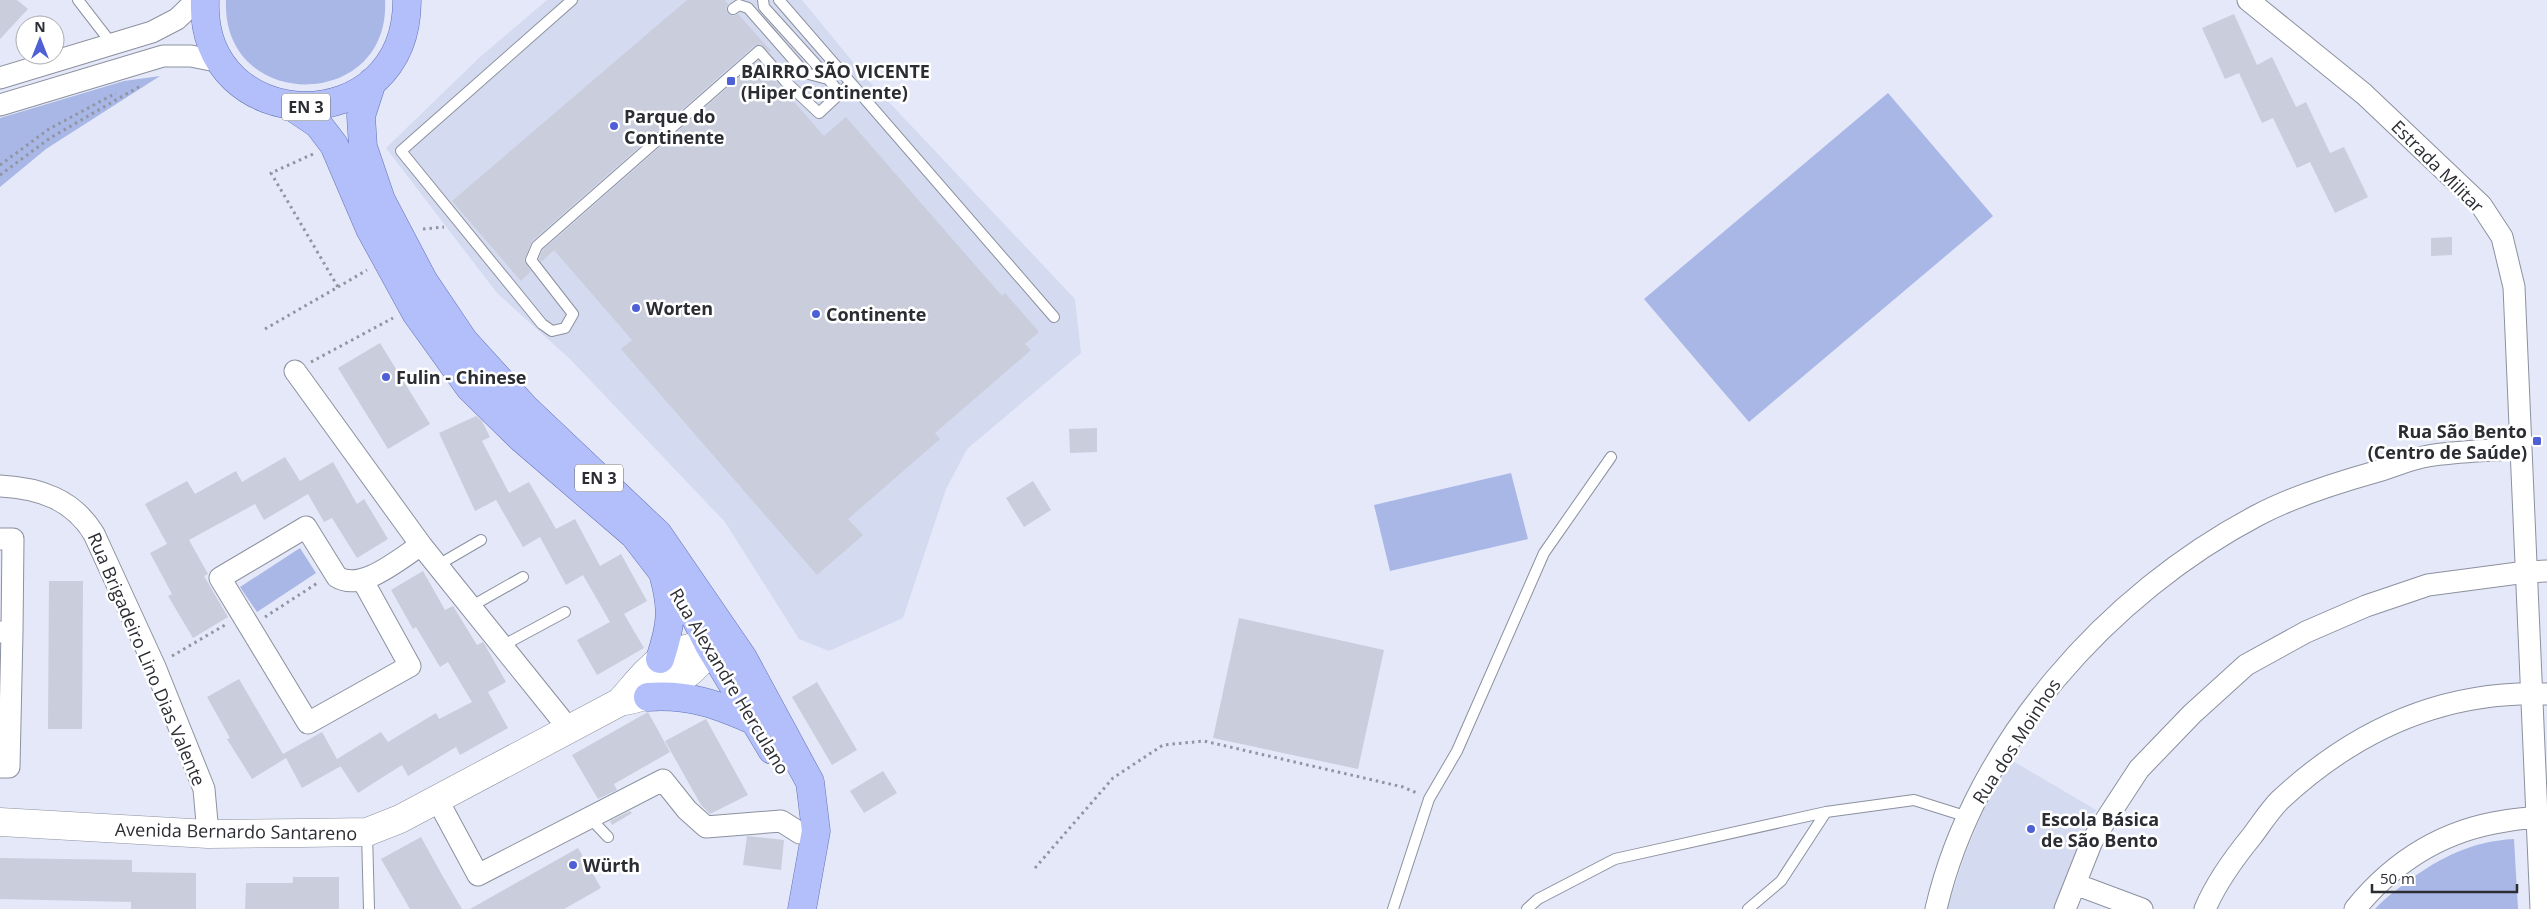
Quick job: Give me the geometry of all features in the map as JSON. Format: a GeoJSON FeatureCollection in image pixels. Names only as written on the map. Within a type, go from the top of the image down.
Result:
{"type":"FeatureCollection","features":[{"type":"Feature","properties":{"kind":"main road","name":"EN 3"},"geometry":{"type":"LineString","coordinates":[[205,0],[209,36],[221,62],[233,76],[250,91],[271,101],[290,106],[306,107],[335,103],[352,96],[372,82],[387,67],[399,47],[406,25],[407,0]]}},
{"type":"Feature","properties":{"kind":"main road","name":"Rua Alexandre Herculano"},"geometry":{"type":"LineString","coordinates":[[372,82],[361,116],[363,147],[381,200],[397,231],[424,280],[464,342],[525,408],[658,534],[718,640],[756,722],[793,785],[800,833],[804,898]]}},
{"type":"Feature","properties":{"kind":"main road","name":"Rua Alexandre Herculano"},"geometry":{"type":"LineString","coordinates":[[290,106],[318,124],[334,145],[370,229],[416,313],[470,388],[521,438],[634,535],[691,609],[718,640],[743,658],[810,782],[816,830],[804,898]]}},
{"type":"Feature","properties":{"kind":"main road"},"geometry":{"type":"LineString","coordinates":[[660,658],[669,632],[670,600],[663,573]]}},
{"type":"Feature","properties":{"kind":"main road","name":"Avenida Bernardo Santareno"},"geometry":{"type":"LineString","coordinates":[[620,702],[660,658],[686,647],[718,640]]}},
{"type":"Feature","properties":{"kind":"main road","name":"Avenida Bernardo Santareno"},"geometry":{"type":"LineString","coordinates":[[0,822],[208,834],[367,832],[400,819],[620,702],[648,697],[679,679],[698,665],[718,640]]}},
{"type":"Feature","properties":{"kind":"main road"},"geometry":{"type":"LineString","coordinates":[[648,697],[671,695],[706,701],[756,722]]}},
{"type":"Feature","properties":{"kind":"street"},"geometry":{"type":"LineString","coordinates":[[0,78],[152,32],[177,19],[197,0]]}},
{"type":"Feature","properties":{"kind":"street","name":"Estrada Militar"},"geometry":{"type":"LineString","coordinates":[[2248,0],[2364,94],[2481,205],[2502,237],[2514,287],[2520,448],[2537,572],[2542,817],[2541,909]]}},
{"type":"Feature","properties":{"kind":"street"},"geometry":{"type":"LineString","coordinates":[[0,105],[191,56],[221,62]]}},
{"type":"Feature","properties":{"kind":"street"},"geometry":{"type":"LineString","coordinates":[[295,371],[421,545],[569,729]]}},
{"type":"Feature","properties":{"kind":"street","name":"Rua dos Moinhos"},"geometry":{"type":"LineString","coordinates":[[1936,909],[1968,817],[1990,775],[2057,676],[2123,610],[2186,559],[2259,514],[2338,482],[2428,456],[2520,448]]}},
{"type":"Feature","properties":{"kind":"street","name":"Rua Brigadeiro Lino Dias Valente"},"geometry":{"type":"LineString","coordinates":[[0,486],[42,491],[64,502],[85,518],[154,667],[204,789],[208,834]]}},
{"type":"Feature","properties":{"kind":"street"},"geometry":{"type":"LineString","coordinates":[[363,581],[410,666],[308,723],[220,578],[306,527],[334,572],[344,581],[363,581],[421,545]]}},
{"type":"Feature","properties":{"kind":"street"},"geometry":{"type":"LineString","coordinates":[[0,539],[13,539],[6,632],[10,767],[0,767]]}},
{"type":"Feature","properties":{"kind":"street"},"geometry":{"type":"LineString","coordinates":[[2065,909],[2092,840],[2139,769],[2192,714],[2246,665],[2306,632],[2366,606],[2428,586],[2537,572]]}},
{"type":"Feature","properties":{"kind":"street"},"geometry":{"type":"LineString","coordinates":[[2205,909],[2238,854],[2279,801],[2340,751],[2392,722],[2438,705],[2473,698],[2539,693]]}},
{"type":"Feature","properties":{"kind":"street"},"geometry":{"type":"LineString","coordinates":[[437,798],[478,876],[588,817],[663,780],[687,810],[706,827],[781,820],[800,833]]}},
{"type":"Feature","properties":{"kind":"street"},"geometry":{"type":"LineString","coordinates":[[2356,909],[2368,894],[2392,871],[2440,839],[2462,830],[2542,817]]}},
{"type":"Feature","properties":{"kind":"street"},"geometry":{"type":"LineString","coordinates":[[2075,884],[2142,909]]}},
{"type":"Feature","properties":{"kind":"lane"},"geometry":{"type":"LineString","coordinates":[[78,0],[112,44]]}},
{"type":"Feature","properties":{"kind":"lane"},"geometry":{"type":"LineString","coordinates":[[572,0],[401,151],[542,324],[552,331],[565,328],[573,314],[531,260],[537,246],[758,52],[819,113],[851,84]]}},
{"type":"Feature","properties":{"kind":"lane"},"geometry":{"type":"LineString","coordinates":[[763,0],[764,7],[821,70]]}},
{"type":"Feature","properties":{"kind":"lane"},"geometry":{"type":"LineString","coordinates":[[780,0],[1054,317]]}},
{"type":"Feature","properties":{"kind":"lane"},"geometry":{"type":"LineString","coordinates":[[733,9],[739,5],[748,8],[805,74],[828,79],[840,93]]}},
{"type":"Feature","properties":{"kind":"lane"},"geometry":{"type":"LineString","coordinates":[[1393,909],[1429,798],[1457,751],[1544,552],[1611,457]]}},
{"type":"Feature","properties":{"kind":"lane"},"geometry":{"type":"LineString","coordinates":[[438,566],[481,540]]}},
{"type":"Feature","properties":{"kind":"lane"},"geometry":{"type":"LineString","coordinates":[[470,607],[523,577]]}},
{"type":"Feature","properties":{"kind":"lane"},"geometry":{"type":"LineString","coordinates":[[502,646],[565,612]]}},
{"type":"Feature","properties":{"kind":"lane"},"geometry":{"type":"LineString","coordinates":[[1527,909],[1538,899],[1615,859],[1826,812],[1914,800],[1968,817]]}},
{"type":"Feature","properties":{"kind":"lane"},"geometry":{"type":"LineString","coordinates":[[1748,909],[1781,881],[1826,812]]}},
{"type":"Feature","properties":{"kind":"lane"},"geometry":{"type":"LineString","coordinates":[[588,817],[608,837]]}},
{"type":"Feature","properties":{"kind":"lane"},"geometry":{"type":"LineString","coordinates":[[367,832],[369,909]]}},
{"type":"Feature","properties":{"kind":"path"},"geometry":{"type":"LineString","coordinates":[[136,82],[161,63]]}},
{"type":"Feature","properties":{"kind":"path"},"geometry":{"type":"LineString","coordinates":[[0,175],[50,138],[156,77],[161,63]]}},
{"type":"Feature","properties":{"kind":"path"},"geometry":{"type":"LineString","coordinates":[[0,165],[49,129],[120,91]]}},
{"type":"Feature","properties":{"kind":"path"},"geometry":{"type":"LineString","coordinates":[[334,145],[271,173],[338,287]]}},
{"type":"Feature","properties":{"kind":"path"},"geometry":{"type":"LineString","coordinates":[[397,231],[461,225]]}},
{"type":"Feature","properties":{"kind":"path"},"geometry":{"type":"LineString","coordinates":[[265,330],[370,269],[374,277]]}},
{"type":"Feature","properties":{"kind":"path"},"geometry":{"type":"LineString","coordinates":[[295,371],[395,316],[391,309]]}},
{"type":"Feature","properties":{"kind":"path"},"geometry":{"type":"LineString","coordinates":[[154,667],[334,572]]}},
{"type":"Feature","properties":{"kind":"path"},"geometry":{"type":"LineString","coordinates":[[1035,868],[1113,778],[1163,745],[1204,741],[1403,787],[1429,798]]}},
{"type":"Feature","properties":{"kind":"shaded area"},"geometry":{"type":"Polygon","coordinates":[[[226,0],[385,0],[380,37],[362,63],[336,79],[306,84],[276,79],[250,63],[232,37],[226,0]]]}},
{"type":"Feature","properties":{"kind":"shaded area"},"geometry":{"type":"Polygon","coordinates":[[[547,0],[802,0],[866,78],[1075,299],[1081,353],[967,449],[946,489],[903,618],[829,651],[799,639],[725,522],[570,359],[497,293],[386,148],[479,58],[547,0]]]}},
{"type":"Feature","properties":{"kind":"shaded area"},"geometry":{"type":"Polygon","coordinates":[[[160,76],[46,149],[0,187],[0,118],[124,81],[160,76]]]}},
{"type":"Feature","properties":{"kind":"shaded area"},"geometry":{"type":"Polygon","coordinates":[[[1888,93],[1993,216],[1749,422],[1644,299],[1888,93]]]}},
{"type":"Feature","properties":{"kind":"shaded area"},"geometry":{"type":"Polygon","coordinates":[[[1511,473],[1528,539],[1390,571],[1374,505],[1511,473]]]}},
{"type":"Feature","properties":{"kind":"shaded area"},"geometry":{"type":"Polygon","coordinates":[[[300,548],[316,573],[257,612],[240,587],[300,548]]]}},
{"type":"Feature","properties":{"kind":"shaded area","name":"Escola Básica de São Bento"},"geometry":{"type":"Polygon","coordinates":[[[2011,760],[2096,810],[2077,849],[2055,909],[1947,909],[1964,857],[1985,806],[2011,760]]]}},
{"type":"Feature","properties":{"kind":"shaded area"},"geometry":{"type":"Polygon","coordinates":[[[2514,839],[2518,909],[2375,909],[2408,881],[2445,858],[2485,843],[2514,839]]]}},
{"type":"Feature","properties":{"kind":"building"},"geometry":{"type":"Polygon","coordinates":[[[0,0],[17,0],[28,9],[22,15],[15,15],[15,23],[0,39],[0,0]]]}},
{"type":"Feature","properties":{"kind":"building","name":"Parque do Continente"},"geometry":{"type":"Polygon","coordinates":[[[687,0],[725,0],[728,4],[726,9],[728,13],[733,16],[738,14],[771,51],[769,52],[761,44],[754,46],[532,241],[524,260],[531,271],[521,281],[452,201],[687,0]]]}},
{"type":"Feature","properties":{"kind":"building"},"geometry":{"type":"Polygon","coordinates":[[[2234,14],[2257,65],[2272,57],[2296,107],[2306,102],[2330,153],[2344,147],[2368,197],[2335,213],[2310,162],[2297,168],[2273,118],[2262,123],[2239,73],[2225,79],[2202,28],[2234,14]]]}},
{"type":"Feature","properties":{"kind":"building","name":"Continente"},"geometry":{"type":"Polygon","coordinates":[[[758,61],[824,136],[846,117],[1002,296],[1005,293],[1039,332],[1025,344],[1031,350],[935,433],[940,439],[848,519],[863,535],[817,575],[621,349],[632,340],[554,250],[541,262],[539,259],[543,250],[758,61]]]}},
{"type":"Feature","properties":{"kind":"building"},"geometry":{"type":"Polygon","coordinates":[[[2452,237],[2452,255],[2431,256],[2431,238],[2452,237]]]}},
{"type":"Feature","properties":{"kind":"building"},"geometry":{"type":"Polygon","coordinates":[[[380,343],[430,424],[388,449],[338,368],[380,343]]]}},
{"type":"Feature","properties":{"kind":"building"},"geometry":{"type":"Polygon","coordinates":[[[476,416],[482,421],[490,437],[482,441],[509,493],[529,482],[556,529],[575,519],[600,566],[621,554],[647,601],[624,614],[644,648],[597,675],[577,640],[610,622],[583,575],[566,585],[540,537],[523,547],[496,500],[475,511],[439,433],[476,416]]]}},
{"type":"Feature","properties":{"kind":"building"},"geometry":{"type":"Polygon","coordinates":[[[1097,428],[1097,452],[1070,453],[1069,429],[1097,428]]]}},
{"type":"Feature","properties":{"kind":"building"},"geometry":{"type":"Polygon","coordinates":[[[285,457],[300,481],[333,462],[357,504],[364,499],[388,539],[357,558],[332,518],[324,522],[308,494],[264,520],[255,504],[189,540],[208,574],[204,576],[228,617],[193,638],[168,596],[172,594],[150,553],[167,544],[145,504],[187,481],[195,494],[236,471],[242,482],[285,457]]]}},
{"type":"Feature","properties":{"kind":"building"},"geometry":{"type":"Polygon","coordinates":[[[1033,481],[1051,510],[1024,527],[1006,498],[1033,481]]]}},
{"type":"Feature","properties":{"kind":"building"},"geometry":{"type":"Polygon","coordinates":[[[423,571],[445,610],[453,606],[477,645],[483,642],[506,682],[488,692],[508,728],[460,755],[456,747],[408,776],[402,765],[358,793],[340,766],[302,788],[286,758],[252,779],[227,739],[230,738],[207,697],[239,679],[283,754],[322,732],[337,759],[381,732],[388,742],[436,713],[439,719],[472,702],[448,662],[440,667],[416,627],[413,629],[391,590],[423,571]]]}},
{"type":"Feature","properties":{"kind":"building"},"geometry":{"type":"Polygon","coordinates":[[[49,581],[83,581],[82,729],[48,729],[49,581]]]}},
{"type":"Feature","properties":{"kind":"building"},"geometry":{"type":"Polygon","coordinates":[[[1239,618],[1384,650],[1358,769],[1213,738],[1239,618]]]}},
{"type":"Feature","properties":{"kind":"building"},"geometry":{"type":"Polygon","coordinates":[[[817,682],[857,750],[832,765],[792,697],[817,682]]]}},
{"type":"Feature","properties":{"kind":"building"},"geometry":{"type":"Polygon","coordinates":[[[648,712],[670,752],[614,784],[617,790],[598,799],[572,755],[648,712]]]}},
{"type":"Feature","properties":{"kind":"building"},"geometry":{"type":"Polygon","coordinates":[[[706,719],[748,795],[710,814],[701,805],[665,741],[706,719]]]}},
{"type":"Feature","properties":{"kind":"building"},"geometry":{"type":"Polygon","coordinates":[[[883,771],[897,793],[864,813],[850,791],[883,771]]]}},
{"type":"Feature","properties":{"kind":"building"},"geometry":{"type":"Polygon","coordinates":[[[630,811],[632,813],[612,825],[610,821],[630,811]]]}},
{"type":"Feature","properties":{"kind":"building"},"geometry":{"type":"Polygon","coordinates":[[[747,836],[784,840],[781,870],[743,865],[747,836]]]}},
{"type":"Feature","properties":{"kind":"building"},"geometry":{"type":"Polygon","coordinates":[[[421,837],[462,909],[410,909],[381,859],[421,837]]]}},
{"type":"Feature","properties":{"kind":"building"},"geometry":{"type":"Polygon","coordinates":[[[578,848],[601,888],[564,909],[470,909],[578,848]]]}},
{"type":"Feature","properties":{"kind":"building"},"geometry":{"type":"Polygon","coordinates":[[[0,858],[132,860],[132,872],[196,873],[196,909],[131,909],[131,902],[0,899],[0,858]]]}},
{"type":"Feature","properties":{"kind":"building"},"geometry":{"type":"Polygon","coordinates":[[[293,877],[339,877],[339,909],[245,909],[246,883],[293,883],[293,877]]]}},
{"type":"Feature","properties":{"kind":"place","name":"BAIRRO SÃO VICENTE (Hiper Continente)"},"geometry":{"type":"Point","coordinates":[731,81]}},
{"type":"Feature","properties":{"kind":"place","name":"Parque do Continente"},"geometry":{"type":"Point","coordinates":[614,126]}},
{"type":"Feature","properties":{"kind":"place","name":"Worten"},"geometry":{"type":"Point","coordinates":[636,308]}},
{"type":"Feature","properties":{"kind":"place","name":"Continente"},"geometry":{"type":"Point","coordinates":[816,314]}},
{"type":"Feature","properties":{"kind":"place","name":"Fulin - Chinese"},"geometry":{"type":"Point","coordinates":[386,377]}},
{"type":"Feature","properties":{"kind":"place","name":"Rua São Bento (Centro de Saúde)"},"geometry":{"type":"Point","coordinates":[2537,441]}},
{"type":"Feature","properties":{"kind":"place","name":"Escola Básica de São Bento"},"geometry":{"type":"Point","coordinates":[2031,829]}},
{"type":"Feature","properties":{"kind":"place","name":"Würth"},"geometry":{"type":"Point","coordinates":[573,865]}}]}
